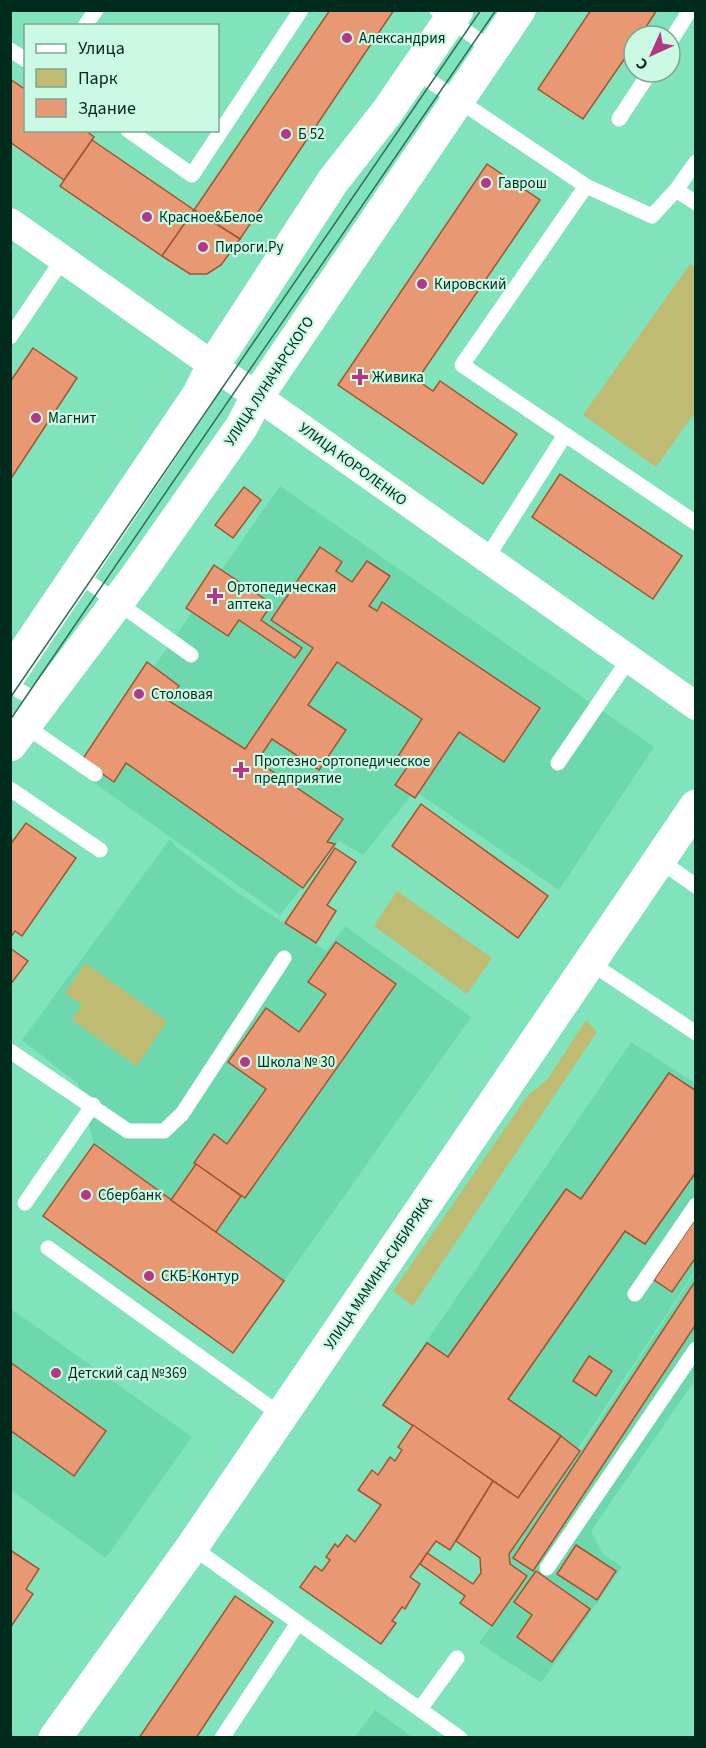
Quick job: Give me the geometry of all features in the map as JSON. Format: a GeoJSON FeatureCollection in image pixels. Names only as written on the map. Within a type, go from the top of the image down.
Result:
{"type":"FeatureCollection","features":[{"type":"Feature","properties":{"kind":"street","name":"УЛИЦА ЛУНАЧАРСКОГО"},"geometry":{"type":"LineString","coordinates":[[21,722],[116,601],[242,426],[258,395],[519,10]]}},
{"type":"Feature","properties":{"kind":"street"},"geometry":{"type":"LineString","coordinates":[[10,674],[79,575],[199,394],[214,364],[333,181],[415,71],[448,14]]}},
{"type":"Feature","properties":{"kind":"street","name":"УЛИЦА КОРОЛЕНКО"},"geometry":{"type":"LineString","coordinates":[[12,225],[214,364],[486,560],[696,706]]}},
{"type":"Feature","properties":{"kind":"street","name":"УЛИЦА МАМИНА-СИБИРЯКА"},"geometry":{"type":"LineString","coordinates":[[55,1737],[192,1547],[696,806]]}},
{"type":"Feature","properties":{"kind":"lane"},"geometry":{"type":"LineString","coordinates":[[86,24],[96,10]]}},
{"type":"Feature","properties":{"kind":"lane"},"geometry":{"type":"LineString","coordinates":[[131,132],[192,175],[301,10]]}},
{"type":"Feature","properties":{"kind":"lane"},"geometry":{"type":"LineString","coordinates":[[681,24],[690,10]]}},
{"type":"Feature","properties":{"kind":"lane"},"geometry":{"type":"LineString","coordinates":[[448,14],[492,50]]}},
{"type":"Feature","properties":{"kind":"lane"},"geometry":{"type":"LineString","coordinates":[[10,50],[24,59]]}},
{"type":"Feature","properties":{"kind":"lane"},"geometry":{"type":"LineString","coordinates":[[415,71],[586,186],[652,216],[676,190],[696,162]]}},
{"type":"Feature","properties":{"kind":"lane"},"geometry":{"type":"LineString","coordinates":[[619,119],[642,84]]}},
{"type":"Feature","properties":{"kind":"lane"},"geometry":{"type":"LineString","coordinates":[[586,186],[462,365],[696,523]]}},
{"type":"Feature","properties":{"kind":"lane"},"geometry":{"type":"LineString","coordinates":[[676,190],[696,203]]}},
{"type":"Feature","properties":{"kind":"lane"},"geometry":{"type":"LineString","coordinates":[[10,338],[63,259]]}},
{"type":"Feature","properties":{"kind":"lane"},"geometry":{"type":"LineString","coordinates":[[486,560],[565,435]]}},
{"type":"Feature","properties":{"kind":"lane"},"geometry":{"type":"LineString","coordinates":[[79,575],[191,655]]}},
{"type":"Feature","properties":{"kind":"lane"},"geometry":{"type":"LineString","coordinates":[[558,763],[629,659]]}},
{"type":"Feature","properties":{"kind":"lane"},"geometry":{"type":"LineString","coordinates":[[10,685],[21,722],[95,774]]}},
{"type":"Feature","properties":{"kind":"lane"},"geometry":{"type":"LineString","coordinates":[[10,789],[100,850]]}},
{"type":"Feature","properties":{"kind":"lane"},"geometry":{"type":"LineString","coordinates":[[659,860],[696,886]]}},
{"type":"Feature","properties":{"kind":"lane"},"geometry":{"type":"LineString","coordinates":[[10,1052],[93,1105],[128,1131],[164,1131],[182,1114],[284,958]]}},
{"type":"Feature","properties":{"kind":"lane"},"geometry":{"type":"LineString","coordinates":[[590,962],[696,1033]]}},
{"type":"Feature","properties":{"kind":"lane"},"geometry":{"type":"LineString","coordinates":[[25,1203],[93,1105]]}},
{"type":"Feature","properties":{"kind":"lane"},"geometry":{"type":"LineString","coordinates":[[634,1294],[696,1205]]}},
{"type":"Feature","properties":{"kind":"lane"},"geometry":{"type":"LineString","coordinates":[[48,1248],[281,1416]]}},
{"type":"Feature","properties":{"kind":"lane"},"geometry":{"type":"LineString","coordinates":[[547,1569],[696,1349]]}},
{"type":"Feature","properties":{"kind":"lane"},"geometry":{"type":"LineString","coordinates":[[192,1547],[460,1737]]}},
{"type":"Feature","properties":{"kind":"lane"},"geometry":{"type":"LineString","coordinates":[[222,1737],[298,1623]]}},
{"type":"Feature","properties":{"kind":"lane"},"geometry":{"type":"LineString","coordinates":[[420,1709],[457,1658]]}},
{"type":"Feature","properties":{"kind":"shaded area"},"geometry":{"type":"Polygon","coordinates":[[[280,486],[654,747],[559,890],[415,791],[363,855],[339,841],[280,915],[80,773],[280,486]]]}},
{"type":"Feature","properties":{"kind":"shaded area","name":"Школа № 30"},"geometry":{"type":"Polygon","coordinates":[[[170,839],[176,847],[238,893],[326,951],[345,926],[471,1017],[284,1281],[94,1144],[78,1084],[22,1040],[170,839]]]}},
{"type":"Feature","properties":{"kind":"shaded area"},"geometry":{"type":"Polygon","coordinates":[[[631,1042],[695,1083],[695,1271],[548,1494],[580,1451],[695,1273],[695,1380],[591,1531],[603,1554],[622,1567],[541,1683],[479,1643],[527,1576],[510,1564],[509,1554],[518,1498],[383,1405],[631,1042]]]}},
{"type":"Feature","properties":{"kind":"shaded area","name":"Детский сад №369"},"geometry":{"type":"Polygon","coordinates":[[[11,1309],[192,1437],[106,1558],[11,1490],[11,1309]]]}},
{"type":"Feature","properties":{"kind":"shaded area"},"geometry":{"type":"Polygon","coordinates":[[[375,1710],[412,1737],[355,1737],[375,1710]]]}},
{"type":"Feature","properties":{"kind":"green space"},"geometry":{"type":"Polygon","coordinates":[[[690,264],[696,268],[695,412],[656,467],[583,415],[690,264]]]}},
{"type":"Feature","properties":{"kind":"green space"},"geometry":{"type":"Polygon","coordinates":[[[397,891],[492,958],[467,994],[374,926],[397,891]]]}},
{"type":"Feature","properties":{"kind":"green space"},"geometry":{"type":"Polygon","coordinates":[[[85,963],[167,1021],[137,1066],[72,1020],[82,1005],[65,993],[85,963]]]}},
{"type":"Feature","properties":{"kind":"green space"},"geometry":{"type":"Polygon","coordinates":[[[586,1020],[597,1032],[413,1306],[393,1291],[528,1095],[547,1080],[586,1020]]]}},
{"type":"Feature","properties":{"kind":"building"},"geometry":{"type":"Polygon","coordinates":[[[330,10],[394,10],[240,239],[194,210],[330,10]]]}},
{"type":"Feature","properties":{"kind":"building"},"geometry":{"type":"Polygon","coordinates":[[[591,10],[657,10],[648,24],[622,24],[622,62],[583,119],[538,89],[591,10]]]}},
{"type":"Feature","properties":{"kind":"building"},"geometry":{"type":"Polygon","coordinates":[[[10,79],[24,89],[24,132],[88,132],[94,137],[64,180],[10,142],[10,79]]]}},
{"type":"Feature","properties":{"kind":"building"},"geometry":{"type":"Polygon","coordinates":[[[92,140],[194,210],[162,256],[60,186],[92,140]]]}},
{"type":"Feature","properties":{"kind":"building"},"geometry":{"type":"Polygon","coordinates":[[[487,164],[540,200],[417,380],[433,391],[440,381],[517,434],[483,484],[338,385],[487,164]]]}},
{"type":"Feature","properties":{"kind":"building"},"geometry":{"type":"Polygon","coordinates":[[[194,210],[240,239],[221,265],[207,274],[190,274],[162,256],[194,210]]]}},
{"type":"Feature","properties":{"kind":"building"},"geometry":{"type":"Polygon","coordinates":[[[33,348],[77,378],[10,480],[10,382],[33,348]]]}},
{"type":"Feature","properties":{"kind":"building"},"geometry":{"type":"Polygon","coordinates":[[[560,474],[682,556],[653,599],[532,517],[560,474]]]}},
{"type":"Feature","properties":{"kind":"building"},"geometry":{"type":"Polygon","coordinates":[[[244,487],[261,500],[233,538],[215,525],[244,487]]]}},
{"type":"Feature","properties":{"kind":"building"},"geometry":{"type":"Polygon","coordinates":[[[320,547],[342,562],[336,571],[352,582],[367,561],[390,576],[369,606],[377,611],[382,602],[540,708],[504,762],[459,732],[415,798],[395,785],[408,766],[397,758],[422,719],[337,662],[308,705],[346,730],[319,770],[272,739],[257,761],[343,819],[327,842],[335,844],[303,888],[126,763],[114,782],[82,760],[147,662],[179,686],[169,701],[245,749],[313,648],[271,620],[320,547]]]}},
{"type":"Feature","properties":{"kind":"building"},"geometry":{"type":"Polygon","coordinates":[[[214,565],[272,604],[261,620],[302,648],[295,658],[239,620],[228,636],[186,608],[214,565]]]}},
{"type":"Feature","properties":{"kind":"building"},"geometry":{"type":"Polygon","coordinates":[[[421,804],[548,896],[518,938],[392,846],[421,804]]]}},
{"type":"Feature","properties":{"kind":"building"},"geometry":{"type":"Polygon","coordinates":[[[26,823],[76,858],[22,936],[15,931],[10,938],[10,845],[26,823]]]}},
{"type":"Feature","properties":{"kind":"building"},"geometry":{"type":"Polygon","coordinates":[[[335,848],[356,862],[327,905],[336,911],[316,943],[285,923],[335,848]]]}},
{"type":"Feature","properties":{"kind":"building"},"geometry":{"type":"Polygon","coordinates":[[[336,942],[396,984],[245,1198],[194,1163],[214,1134],[227,1144],[266,1089],[228,1062],[266,1008],[299,1032],[326,994],[308,982],[336,942]]]}},
{"type":"Feature","properties":{"kind":"building"},"geometry":{"type":"Polygon","coordinates":[[[10,948],[28,961],[10,985],[10,948]]]}},
{"type":"Feature","properties":{"kind":"building"},"geometry":{"type":"Polygon","coordinates":[[[669,1073],[696,1091],[696,1172],[645,1244],[625,1231],[508,1399],[561,1436],[518,1498],[383,1405],[427,1343],[448,1357],[566,1189],[581,1199],[669,1073]]]}},
{"type":"Feature","properties":{"kind":"building"},"geometry":{"type":"Polygon","coordinates":[[[669,1073],[696,1091],[696,1172],[645,1244],[625,1231],[508,1399],[561,1436],[518,1498],[383,1405],[427,1343],[448,1357],[566,1189],[581,1199],[669,1073]]]}},
{"type":"Feature","properties":{"kind":"building"},"geometry":{"type":"Polygon","coordinates":[[[94,1144],[284,1281],[233,1353],[43,1216],[94,1144]]]}},
{"type":"Feature","properties":{"kind":"building"},"geometry":{"type":"Polygon","coordinates":[[[196,1164],[241,1196],[216,1232],[171,1200],[196,1164]]]}},
{"type":"Feature","properties":{"kind":"building"},"geometry":{"type":"Polygon","coordinates":[[[696,1218],[696,1257],[672,1292],[654,1280],[696,1218]]]}},
{"type":"Feature","properties":{"kind":"building"},"geometry":{"type":"Polygon","coordinates":[[[696,1280],[696,1324],[533,1571],[513,1558],[696,1280]]]}},
{"type":"Feature","properties":{"kind":"building"},"geometry":{"type":"Polygon","coordinates":[[[589,1356],[612,1371],[596,1396],[573,1381],[589,1356]]]}},
{"type":"Feature","properties":{"kind":"building"},"geometry":{"type":"Polygon","coordinates":[[[10,1362],[106,1431],[74,1476],[10,1430],[10,1362]]]}},
{"type":"Feature","properties":{"kind":"building"},"geometry":{"type":"Polygon","coordinates":[[[413,1425],[493,1481],[450,1550],[436,1541],[410,1577],[420,1584],[405,1609],[402,1607],[392,1621],[396,1623],[381,1644],[300,1587],[315,1566],[322,1571],[330,1560],[326,1557],[335,1544],[338,1547],[347,1535],[355,1542],[381,1505],[358,1490],[372,1470],[378,1475],[390,1457],[395,1461],[402,1450],[398,1447],[413,1425]]]}},
{"type":"Feature","properties":{"kind":"building"},"geometry":{"type":"Polygon","coordinates":[[[561,1436],[580,1451],[509,1554],[510,1564],[527,1576],[492,1626],[460,1603],[465,1596],[420,1564],[427,1553],[473,1584],[481,1573],[480,1558],[456,1541],[493,1481],[518,1498],[561,1436]]]}},
{"type":"Feature","properties":{"kind":"building"},"geometry":{"type":"Polygon","coordinates":[[[576,1545],[616,1571],[597,1600],[557,1574],[576,1545]]]}},
{"type":"Feature","properties":{"kind":"building"},"geometry":{"type":"Polygon","coordinates":[[[10,1550],[39,1569],[26,1589],[33,1594],[10,1628],[10,1550]]]}},
{"type":"Feature","properties":{"kind":"building"},"geometry":{"type":"Polygon","coordinates":[[[536,1571],[590,1609],[552,1662],[517,1637],[532,1615],[514,1602],[536,1571]]]}},
{"type":"Feature","properties":{"kind":"building"},"geometry":{"type":"Polygon","coordinates":[[[235,1596],[273,1622],[196,1738],[139,1738],[235,1596]]]}},
{"type":"Feature","properties":{"kind":"tram line"},"geometry":{"type":"LineString","coordinates":[[10,698],[481,10]]}},
{"type":"Feature","properties":{"kind":"tram line"},"geometry":{"type":"LineString","coordinates":[[10,720],[496,10]]}},
{"type":"Feature","properties":{"kind":"place","name":"Александрия"},"geometry":{"type":"Point","coordinates":[347,38]}},
{"type":"Feature","properties":{"kind":"place","name":"Б 52"},"geometry":{"type":"Point","coordinates":[286,134]}},
{"type":"Feature","properties":{"kind":"place","name":"Гаврош"},"geometry":{"type":"Point","coordinates":[486,183]}},
{"type":"Feature","properties":{"kind":"place","name":"Красное&Белое"},"geometry":{"type":"Point","coordinates":[147,217]}},
{"type":"Feature","properties":{"kind":"place","name":"Пироги.Ру"},"geometry":{"type":"Point","coordinates":[203,247]}},
{"type":"Feature","properties":{"kind":"place","name":"Кировский"},"geometry":{"type":"Point","coordinates":[422,284]}},
{"type":"Feature","properties":{"kind":"place","name":"Живика"},"geometry":{"type":"Point","coordinates":[360,377]}},
{"type":"Feature","properties":{"kind":"place","name":"Магнит"},"geometry":{"type":"Point","coordinates":[36,418]}},
{"type":"Feature","properties":{"kind":"place","name":"Ортопедическая аптека"},"geometry":{"type":"Point","coordinates":[215,596]}},
{"type":"Feature","properties":{"kind":"place","name":"Столовая"},"geometry":{"type":"Point","coordinates":[139,694]}},
{"type":"Feature","properties":{"kind":"place","name":"Протезно-ортопедическое предприятие"},"geometry":{"type":"Point","coordinates":[241,770]}},
{"type":"Feature","properties":{"kind":"place","name":"Школа № 30"},"geometry":{"type":"Point","coordinates":[245,1062]}},
{"type":"Feature","properties":{"kind":"place","name":"Сбербанк"},"geometry":{"type":"Point","coordinates":[86,1195]}},
{"type":"Feature","properties":{"kind":"place","name":"СКБ-Контур"},"geometry":{"type":"Point","coordinates":[149,1276]}},
{"type":"Feature","properties":{"kind":"place","name":"Детский сад №369"},"geometry":{"type":"Point","coordinates":[56,1373]}}]}
